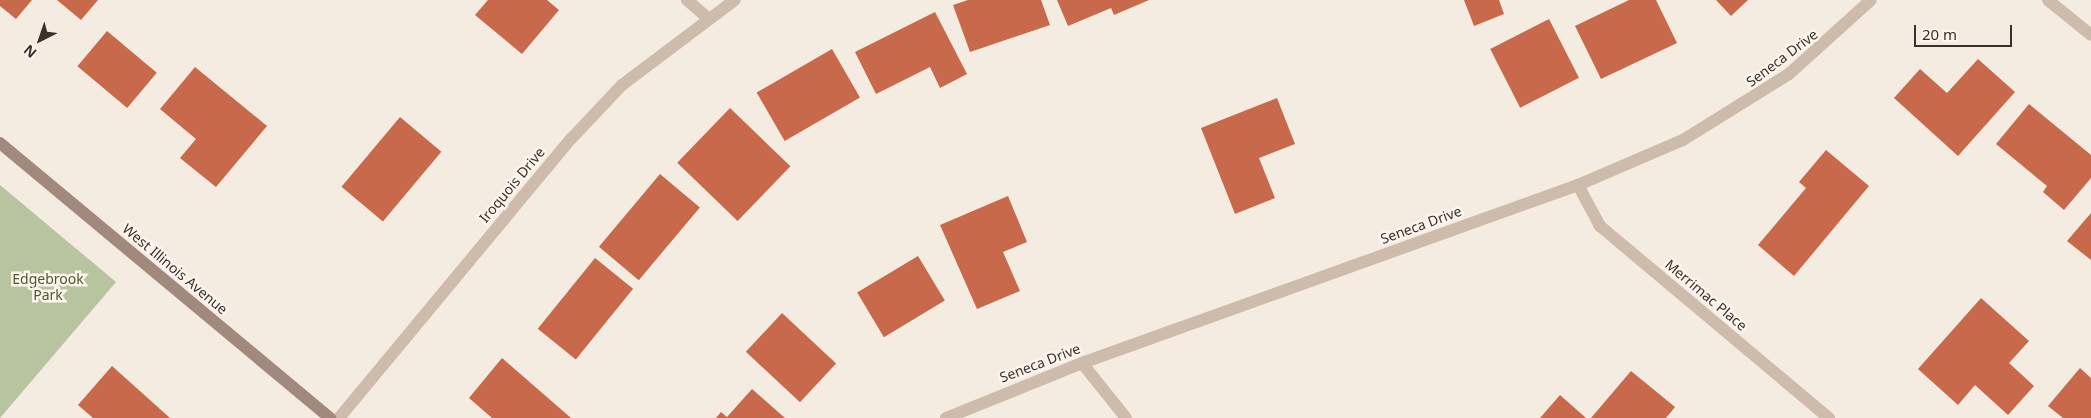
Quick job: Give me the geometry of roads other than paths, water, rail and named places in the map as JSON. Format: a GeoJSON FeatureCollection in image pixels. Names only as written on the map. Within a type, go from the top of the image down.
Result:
{"type":"FeatureCollection","features":[{"type":"Feature","properties":{"kind":"main road","name":"West Illinois Avenue"},"geometry":{"type":"LineString","coordinates":[[0,143],[330,418]]}},
{"type":"Feature","properties":{"kind":"street"},"geometry":{"type":"LineString","coordinates":[[687,0],[708,18]]}},
{"type":"Feature","properties":{"kind":"street","name":"Iroquois Drive"},"geometry":{"type":"LineString","coordinates":[[339,418],[570,139],[622,85],[708,18],[735,0]]}},
{"type":"Feature","properties":{"kind":"street","name":"Seneca Drive"},"geometry":{"type":"LineString","coordinates":[[946,418],[1082,363],[1578,185],[1683,140],[1741,106],[1826,46],[1871,0]]}},
{"type":"Feature","properties":{"kind":"street"},"geometry":{"type":"LineString","coordinates":[[2048,0],[2091,35]]}},
{"type":"Feature","properties":{"kind":"street","name":"Merrimac Place"},"geometry":{"type":"LineString","coordinates":[[1578,185],[1600,226],[1829,418]]}},
{"type":"Feature","properties":{"kind":"street"},"geometry":{"type":"LineString","coordinates":[[1082,363],[1126,418]]}},
{"type":"Feature","properties":{"kind":"park label","name":"Edgebrook Park"},"geometry":{"type":"Point","coordinates":[48,288]}}]}
